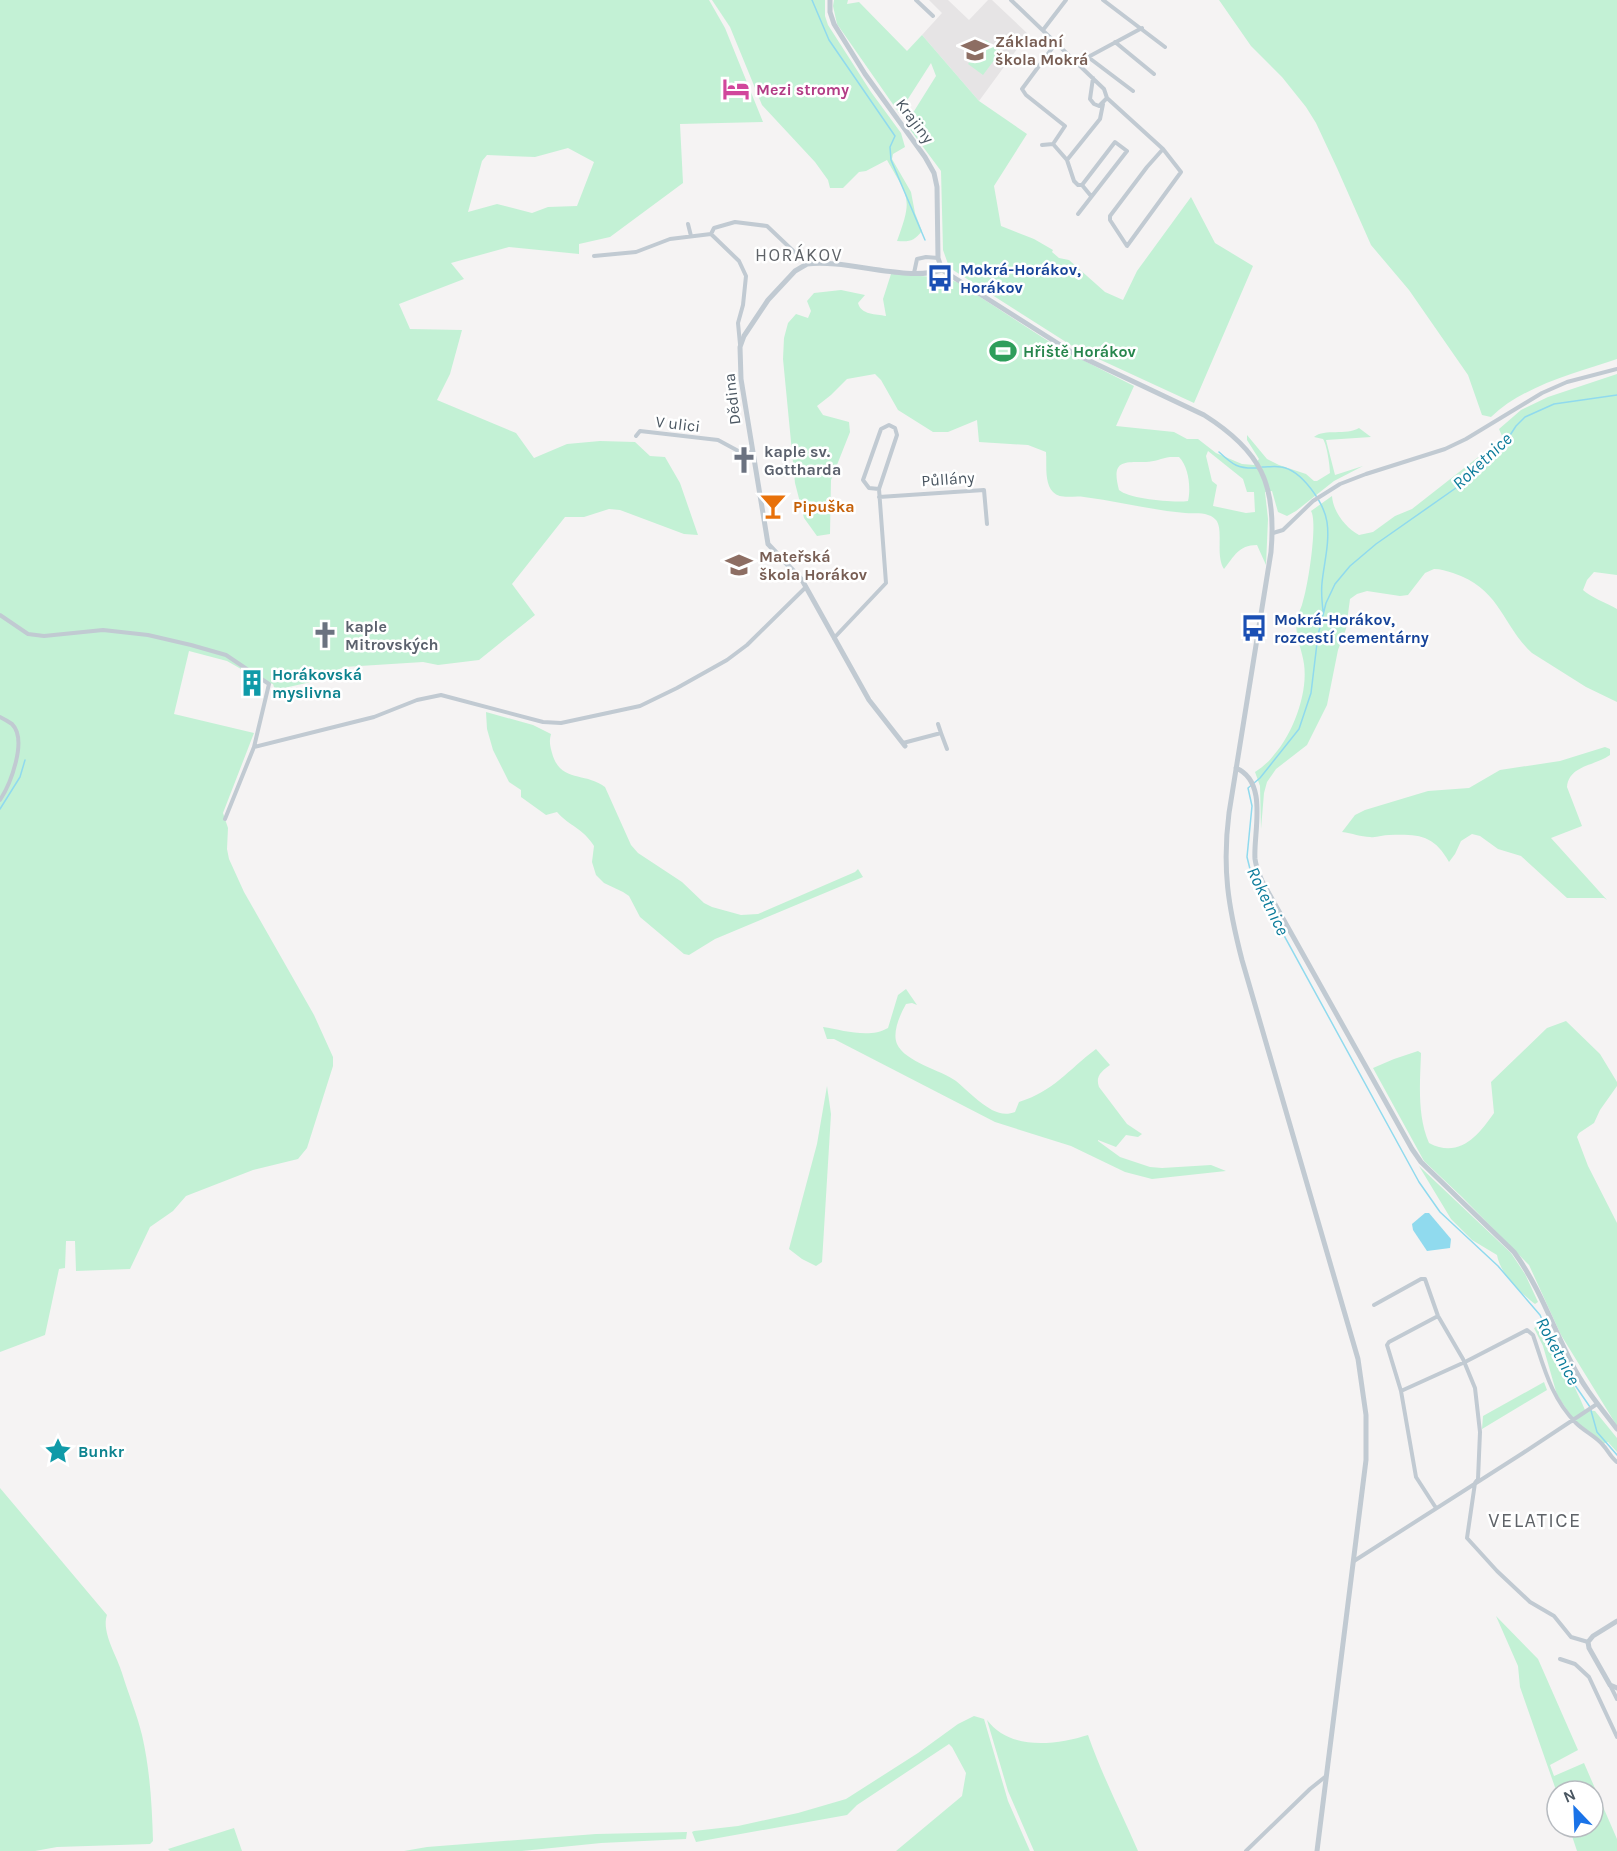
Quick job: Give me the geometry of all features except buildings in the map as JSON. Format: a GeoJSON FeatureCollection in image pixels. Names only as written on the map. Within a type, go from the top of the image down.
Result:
{"type":"FeatureCollection","features":[{"type":"Feature","properties":{"kind":"street","name":"Krajiny"},"geometry":{"type":"LineString","coordinates":[[830,0],[830,12],[834,24],[865,74],[934,173],[937,188],[938,258],[942,270]]}},
{"type":"Feature","properties":{"kind":"street"},"geometry":{"type":"LineString","coordinates":[[916,0],[933,16]]}},
{"type":"Feature","properties":{"kind":"street"},"geometry":{"type":"LineString","coordinates":[[1011,0],[1106,91],[1107,98],[1163,149],[1181,172],[1126,246],[1111,222],[1110,216],[1163,149]]}},
{"type":"Feature","properties":{"kind":"street"},"geometry":{"type":"LineString","coordinates":[[1043,30],[1066,0]]}},
{"type":"Feature","properties":{"kind":"street"},"geometry":{"type":"LineString","coordinates":[[1103,0],[1165,47]]}},
{"type":"Feature","properties":{"kind":"street"},"geometry":{"type":"LineString","coordinates":[[1077,63],[1142,28]]}},
{"type":"Feature","properties":{"kind":"street"},"geometry":{"type":"LineString","coordinates":[[1115,42],[1154,74]]}},
{"type":"Feature","properties":{"kind":"street"},"geometry":{"type":"LineString","coordinates":[[1053,144],[1065,126],[1026,95],[1022,89],[1056,43]]}},
{"type":"Feature","properties":{"kind":"street"},"geometry":{"type":"LineString","coordinates":[[1088,57],[1133,91]]}},
{"type":"Feature","properties":{"kind":"street"},"geometry":{"type":"LineString","coordinates":[[1093,78],[1091,101],[1097,106],[1103,104]]}},
{"type":"Feature","properties":{"kind":"street"},"geometry":{"type":"LineString","coordinates":[[1067,160],[1101,119],[1103,104],[1107,98]]}},
{"type":"Feature","properties":{"kind":"street"},"geometry":{"type":"LineString","coordinates":[[1078,214],[1127,151],[1115,142],[1082,185]]}},
{"type":"Feature","properties":{"kind":"street"},"geometry":{"type":"LineString","coordinates":[[1053,144],[1067,160],[1074,181],[1082,185],[1091,196]]}},
{"type":"Feature","properties":{"kind":"street"},"geometry":{"type":"LineString","coordinates":[[1042,145],[1053,144]]}},
{"type":"Feature","properties":{"kind":"street"},"geometry":{"type":"LineString","coordinates":[[711,234],[714,228],[735,222],[767,226],[807,264],[914,273],[932,273],[942,270],[1073,353],[1204,415],[1237,439],[1260,467],[1270,500],[1273,533],[1236,768],[1225,854],[1226,884],[1231,918],[1358,1359],[1365,1397],[1366,1460],[1317,1851]]}},
{"type":"Feature","properties":{"kind":"street"},"geometry":{"type":"LineString","coordinates":[[688,224],[691,236]]}},
{"type":"Feature","properties":{"kind":"street"},"geometry":{"type":"LineString","coordinates":[[594,256],[636,252],[670,239],[711,234],[739,261],[746,276],[743,305],[738,323],[740,347]]}},
{"type":"Feature","properties":{"kind":"street"},"geometry":{"type":"LineString","coordinates":[[914,273],[917,259],[938,258]]}},
{"type":"Feature","properties":{"kind":"street","name":"Dědina"},"geometry":{"type":"LineString","coordinates":[[806,587],[768,544],[741,379],[740,347],[744,336],[768,300],[795,271],[807,264]]}},
{"type":"Feature","properties":{"kind":"street"},"geometry":{"type":"LineString","coordinates":[[1273,533],[1283,530],[1321,495],[1366,474],[1451,447],[1550,389],[1617,369]]}},
{"type":"Feature","properties":{"kind":"street"},"geometry":{"type":"LineString","coordinates":[[834,638],[886,583],[879,489],[897,435],[897,431],[892,426],[886,425],[881,429],[863,480],[869,488],[879,489]]}},
{"type":"Feature","properties":{"kind":"street","name":"V ulici"},"geometry":{"type":"LineString","coordinates":[[636,436],[640,431],[718,440],[742,453],[752,452]]}},
{"type":"Feature","properties":{"kind":"street","name":"Půllány"},"geometry":{"type":"LineString","coordinates":[[879,497],[984,490],[987,524]]}},
{"type":"Feature","properties":{"kind":"street"},"geometry":{"type":"LineString","coordinates":[[254,747],[374,717],[417,700],[441,695],[543,722],[561,723],[640,706],[727,660],[747,645],[806,587],[869,700],[904,745],[941,733]]}},
{"type":"Feature","properties":{"kind":"street"},"geometry":{"type":"LineString","coordinates":[[0,615],[28,634],[44,636],[103,630],[148,634],[226,655],[269,684],[254,747],[225,819]]}},
{"type":"Feature","properties":{"kind":"street"},"geometry":{"type":"LineString","coordinates":[[0,717],[12,724],[19,746],[6,792],[0,800]]}},
{"type":"Feature","properties":{"kind":"street"},"geometry":{"type":"LineString","coordinates":[[938,724],[947,750]]}},
{"type":"Feature","properties":{"kind":"street"},"geometry":{"type":"LineString","coordinates":[[1236,768],[1244,773],[1253,788],[1257,810],[1255,859],[1265,888],[1412,1149],[1421,1162],[1514,1252],[1527,1269],[1592,1406],[1617,1429]]}},
{"type":"Feature","properties":{"kind":"street"},"geometry":{"type":"LineString","coordinates":[[1374,1305],[1421,1279],[1425,1279],[1438,1316],[1465,1362],[1475,1388],[1479,1413],[1480,1457],[1467,1538],[1530,1602],[1554,1616],[1571,1637],[1588,1642]]}},
{"type":"Feature","properties":{"kind":"street"},"geometry":{"type":"LineString","coordinates":[[1436,1508],[1416,1477],[1401,1391],[1387,1343],[1438,1316]]}},
{"type":"Feature","properties":{"kind":"street"},"geometry":{"type":"LineString","coordinates":[[1401,1391],[1465,1362],[1522,1331],[1530,1332],[1551,1389],[1572,1419],[1602,1444],[1617,1462]]}},
{"type":"Feature","properties":{"kind":"street"},"geometry":{"type":"LineString","coordinates":[[1353,1561],[1592,1406]]}},
{"type":"Feature","properties":{"kind":"street"},"geometry":{"type":"LineString","coordinates":[[1617,1621],[1593,1636],[1588,1642],[1589,1648],[1617,1699]]}},
{"type":"Feature","properties":{"kind":"street"},"geometry":{"type":"LineString","coordinates":[[1560,1659],[1575,1664],[1589,1677],[1617,1737]]}},
{"type":"Feature","properties":{"kind":"street"},"geometry":{"type":"LineString","coordinates":[[1610,1685],[1617,1688]]}},
{"type":"Feature","properties":{"kind":"street"},"geometry":{"type":"LineString","coordinates":[[1246,1851],[1310,1789],[1326,1777]]}},
{"type":"Feature","properties":{"kind":"shaded area","name":"Základní škola Mokrá"},"geometry":{"type":"Polygon","coordinates":[[[929,0],[948,0],[969,20],[988,0],[992,0],[1028,34],[979,101],[922,35],[942,13],[929,0]]]}},
{"type":"Feature","properties":{"kind":"green space"},"geometry":{"type":"Polygon","coordinates":[[[0,0],[709,0],[725,28],[763,122],[680,124],[683,183],[610,237],[579,244],[579,254],[509,247],[451,263],[464,279],[399,304],[410,329],[462,330],[450,374],[437,400],[516,433],[534,458],[567,444],[600,441],[635,442],[650,456],[665,457],[680,483],[698,535],[684,534],[620,510],[609,509],[584,517],[565,517],[512,584],[535,615],[479,660],[438,665],[423,662],[344,667],[311,682],[275,690],[273,684],[262,681],[227,661],[189,651],[174,714],[254,733],[223,813],[228,828],[229,859],[244,892],[314,1015],[333,1057],[333,1066],[307,1148],[298,1159],[253,1170],[186,1196],[173,1211],[150,1227],[130,1269],[76,1271],[75,1241],[66,1241],[65,1268],[59,1269],[45,1335],[0,1352],[0,0]],[[568,148],[535,157],[487,155],[482,161],[468,212],[497,204],[532,213],[548,207],[577,206],[594,162],[568,148]]]}},
{"type":"Feature","properties":{"kind":"green space"},"geometry":{"type":"Polygon","coordinates":[[[712,0],[825,0],[825,16],[828,25],[871,92],[901,133],[905,147],[893,154],[892,159],[911,192],[915,213],[922,231],[917,237],[909,241],[897,241],[907,206],[904,191],[887,160],[866,171],[859,172],[843,188],[830,188],[828,180],[815,162],[762,105],[730,27],[712,0]]]}},
{"type":"Feature","properties":{"kind":"green space"},"geometry":{"type":"Polygon","coordinates":[[[834,0],[848,0],[847,4],[859,2],[907,51],[922,35],[979,101],[1027,134],[994,186],[1001,226],[1034,239],[1053,250],[1052,252],[1059,258],[1069,260],[1105,292],[1123,300],[1137,271],[1191,197],[1215,243],[1253,266],[1194,403],[1077,349],[953,270],[943,250],[941,171],[906,124],[936,76],[931,63],[899,113],[837,24],[834,0]]]}},
{"type":"Feature","properties":{"kind":"green space"},"geometry":{"type":"Polygon","coordinates":[[[1219,0],[1617,0],[1617,359],[1567,375],[1534,389],[1504,406],[1491,417],[1482,415],[1468,375],[1409,290],[1371,245],[1316,123],[1306,107],[1282,77],[1251,46],[1219,0]]]}},
{"type":"Feature","properties":{"kind":"green space"},"geometry":{"type":"Polygon","coordinates":[[[986,40],[1001,51],[983,75],[968,64],[986,40]]]}},
{"type":"Feature","properties":{"kind":"green space"},"geometry":{"type":"Polygon","coordinates":[[[891,274],[936,276],[957,282],[1059,348],[1134,386],[1116,426],[1174,432],[1187,439],[1198,439],[1216,453],[1242,464],[1254,465],[1259,459],[1247,440],[1247,435],[1267,459],[1306,474],[1314,481],[1330,473],[1323,439],[1314,437],[1324,433],[1348,432],[1359,428],[1371,437],[1326,440],[1335,475],[1363,466],[1334,481],[1287,516],[1278,512],[1272,491],[1265,492],[1268,519],[1266,565],[1257,545],[1241,549],[1224,569],[1220,557],[1218,524],[1213,517],[1096,499],[1064,497],[1056,494],[1048,484],[1046,452],[1028,445],[979,442],[977,420],[948,432],[933,432],[898,410],[881,380],[875,374],[847,379],[817,406],[823,415],[849,422],[850,432],[831,480],[830,534],[817,536],[804,518],[795,483],[783,359],[784,338],[788,323],[796,314],[808,318],[811,311],[807,301],[814,293],[841,290],[865,295],[858,303],[862,310],[886,316],[883,299],[891,274]],[[1208,451],[1206,456],[1212,481],[1217,485],[1213,506],[1246,513],[1255,512],[1254,492],[1247,492],[1243,479],[1208,451]],[[1179,457],[1121,465],[1117,473],[1119,490],[1142,498],[1188,501],[1189,484],[1185,466],[1179,457]]]}},
{"type":"Feature","properties":{"kind":"green space"},"geometry":{"type":"Polygon","coordinates":[[[1617,374],[1617,575],[1594,572],[1587,580],[1583,590],[1617,609],[1617,702],[1586,687],[1532,653],[1513,631],[1491,598],[1469,580],[1453,573],[1434,569],[1425,573],[1408,595],[1367,591],[1357,594],[1350,599],[1346,629],[1338,650],[1327,705],[1307,745],[1276,769],[1267,782],[1261,829],[1260,786],[1255,772],[1276,752],[1285,739],[1299,709],[1303,693],[1304,664],[1296,625],[1312,554],[1313,517],[1311,511],[1332,496],[1338,514],[1349,528],[1359,535],[1373,532],[1395,516],[1412,509],[1500,440],[1502,436],[1499,429],[1521,410],[1548,397],[1617,374]]]}},
{"type":"Feature","properties":{"kind":"green space"},"geometry":{"type":"Polygon","coordinates":[[[486,712],[533,725],[551,734],[552,753],[561,769],[598,782],[605,787],[631,845],[638,853],[682,882],[704,903],[712,907],[741,915],[758,914],[858,869],[863,877],[715,939],[689,955],[684,954],[640,917],[629,896],[604,883],[596,875],[592,862],[594,846],[585,835],[557,812],[546,815],[521,797],[521,790],[509,782],[493,750],[487,729],[486,712]]]}},
{"type":"Feature","properties":{"kind":"green space"},"geometry":{"type":"Polygon","coordinates":[[[1605,747],[1610,749],[1610,755],[1578,770],[1569,780],[1567,787],[1582,826],[1551,838],[1607,900],[1604,898],[1567,898],[1521,856],[1498,849],[1480,836],[1472,834],[1461,841],[1449,862],[1438,846],[1425,838],[1400,835],[1367,837],[1342,832],[1355,815],[1365,810],[1428,791],[1469,788],[1500,770],[1560,761],[1605,747]]]}},
{"type":"Feature","properties":{"kind":"green space"},"geometry":{"type":"Polygon","coordinates":[[[906,989],[917,1005],[906,1004],[899,1018],[896,1039],[901,1050],[915,1061],[956,1081],[992,1110],[1004,1114],[1015,1112],[1019,1102],[1051,1086],[1096,1049],[1110,1065],[1099,1077],[1099,1087],[1127,1124],[1142,1134],[1138,1137],[1126,1135],[1116,1147],[1098,1141],[1120,1157],[1150,1167],[1211,1165],[1226,1171],[1152,1179],[1125,1172],[1071,1146],[995,1122],[834,1039],[827,1039],[823,1027],[864,1033],[873,1033],[888,1028],[898,995],[906,989]]]}},
{"type":"Feature","properties":{"kind":"green space"},"geometry":{"type":"Polygon","coordinates":[[[1566,1021],[1600,1054],[1617,1082],[1617,1086],[1594,1123],[1579,1133],[1577,1137],[1588,1166],[1617,1223],[1617,1426],[1561,1335],[1529,1265],[1424,1161],[1373,1068],[1418,1051],[1421,1053],[1421,1110],[1429,1143],[1440,1147],[1459,1147],[1474,1137],[1494,1113],[1491,1082],[1547,1028],[1566,1021]]]}},
{"type":"Feature","properties":{"kind":"green space"},"geometry":{"type":"Polygon","coordinates":[[[827,1086],[831,1114],[822,1262],[816,1266],[789,1249],[817,1144],[827,1086]]]}},
{"type":"Feature","properties":{"kind":"green space"},"geometry":{"type":"Polygon","coordinates":[[[1419,1166],[1511,1253],[1525,1274],[1538,1302],[1535,1304],[1512,1283],[1502,1269],[1497,1255],[1472,1240],[1451,1219],[1419,1166]]]}},
{"type":"Feature","properties":{"kind":"green space"},"geometry":{"type":"Polygon","coordinates":[[[1540,1325],[1585,1410],[1595,1411],[1617,1438],[1617,1452],[1608,1442],[1603,1444],[1576,1423],[1557,1395],[1543,1346],[1534,1328],[1540,1325]]]}},
{"type":"Feature","properties":{"kind":"green space"},"geometry":{"type":"Polygon","coordinates":[[[1544,1382],[1547,1390],[1482,1429],[1483,1416],[1544,1382]]]}},
{"type":"Feature","properties":{"kind":"green space"},"geometry":{"type":"Polygon","coordinates":[[[0,1488],[107,1615],[108,1636],[135,1711],[145,1748],[152,1814],[153,1841],[150,1844],[0,1851],[0,1488]]]}},
{"type":"Feature","properties":{"kind":"green space"},"geometry":{"type":"Polygon","coordinates":[[[1496,1616],[1538,1659],[1578,1750],[1550,1765],[1554,1776],[1584,1763],[1591,1779],[1552,1779],[1520,1687],[1518,1666],[1496,1616]]]}},
{"type":"Feature","properties":{"kind":"green space"},"geometry":{"type":"Polygon","coordinates":[[[974,1716],[984,1719],[1008,1801],[1030,1851],[896,1851],[962,1796],[966,1773],[949,1744],[857,1805],[847,1815],[696,1842],[692,1832],[694,1831],[738,1826],[798,1813],[846,1799],[918,1753],[958,1724],[974,1716]]]}},
{"type":"Feature","properties":{"kind":"green space"},"geometry":{"type":"Polygon","coordinates":[[[987,1720],[1008,1737],[1034,1743],[1062,1741],[1088,1735],[1105,1779],[1138,1851],[1034,1851],[1008,1791],[987,1720]]]}},
{"type":"Feature","properties":{"kind":"green space"},"geometry":{"type":"Polygon","coordinates":[[[1605,1811],[1617,1839],[1617,1851],[1577,1851],[1573,1839],[1605,1839],[1605,1811]]]}},
{"type":"Feature","properties":{"kind":"green space"},"geometry":{"type":"Polygon","coordinates":[[[234,1828],[242,1851],[170,1851],[168,1849],[234,1828]]]}},
{"type":"Feature","properties":{"kind":"green space"},"geometry":{"type":"Polygon","coordinates":[[[687,1832],[686,1839],[601,1843],[522,1851],[404,1851],[427,1847],[596,1834],[687,1832]]]}},
{"type":"Feature","properties":{"kind":"water"},"geometry":{"type":"Polygon","coordinates":[[[1425,1213],[1429,1213],[1451,1239],[1450,1248],[1427,1251],[1413,1230],[1412,1224],[1425,1213]]]}},
{"type":"Feature","properties":{"kind":"waterway"},"geometry":{"type":"LineString","coordinates":[[812,0],[829,40],[895,136],[890,147],[891,160],[925,240]]}},
{"type":"Feature","properties":{"kind":"waterway","name":"Roketnice"},"geometry":{"type":"LineString","coordinates":[[1617,395],[1554,404],[1525,417],[1503,446],[1463,483],[1376,544],[1350,566],[1335,584],[1326,603],[1318,635],[1311,693],[1299,729],[1260,778],[1248,788],[1252,806],[1247,857],[1252,877],[1419,1182],[1440,1212],[1498,1266],[1540,1315],[1568,1375],[1590,1407],[1597,1432],[1617,1455]]}},
{"type":"Feature","properties":{"kind":"waterway"},"geometry":{"type":"LineString","coordinates":[[1219,452],[1236,465],[1257,468]]}},
{"type":"Feature","properties":{"kind":"waterway"},"geometry":{"type":"LineString","coordinates":[[1262,467],[1281,467],[1297,474],[1311,488],[1322,506],[1328,530],[1322,586],[1323,611]]}},
{"type":"Feature","properties":{"kind":"waterway"},"geometry":{"type":"LineString","coordinates":[[0,809],[20,777],[25,760]]}},
{"type":"Feature","properties":{"kind":"place","name":"Základní škola Mokrá"},"geometry":{"type":"Point","coordinates":[975,50]}},
{"type":"Feature","properties":{"kind":"place","name":"Mezi stromy"},"geometry":{"type":"Point","coordinates":[736,89]}},
{"type":"Feature","properties":{"kind":"place","name":"Mokrá-Horákov, Horákov"},"geometry":{"type":"Point","coordinates":[940,278]}},
{"type":"Feature","properties":{"kind":"place","name":"Hřiště Horákov"},"geometry":{"type":"Point","coordinates":[1003,351]}},
{"type":"Feature","properties":{"kind":"place","name":"kaple sv. Gottharda"},"geometry":{"type":"Point","coordinates":[744,460]}},
{"type":"Feature","properties":{"kind":"place","name":"Pipuška"},"geometry":{"type":"Point","coordinates":[773,506]}},
{"type":"Feature","properties":{"kind":"place","name":"Mateřská škola Horákov"},"geometry":{"type":"Point","coordinates":[739,565]}},
{"type":"Feature","properties":{"kind":"place","name":"Mokrá-Horákov, rozcestí cementárny"},"geometry":{"type":"Point","coordinates":[1254,628]}},
{"type":"Feature","properties":{"kind":"place","name":"kaple Mitrovských"},"geometry":{"type":"Point","coordinates":[325,635]}},
{"type":"Feature","properties":{"kind":"place","name":"Horákovská myslivna"},"geometry":{"type":"Point","coordinates":[252,683]}},
{"type":"Feature","properties":{"kind":"place","name":"Bunkr"},"geometry":{"type":"Point","coordinates":[58,1451]}},
{"type":"Feature","properties":{"kind":"district","name":"HORÁKOV"},"geometry":{"type":"Point","coordinates":[799,255]}},
{"type":"Feature","properties":{"kind":"district","name":"VELATICE"},"geometry":{"type":"Point","coordinates":[1535,1520]}}]}
